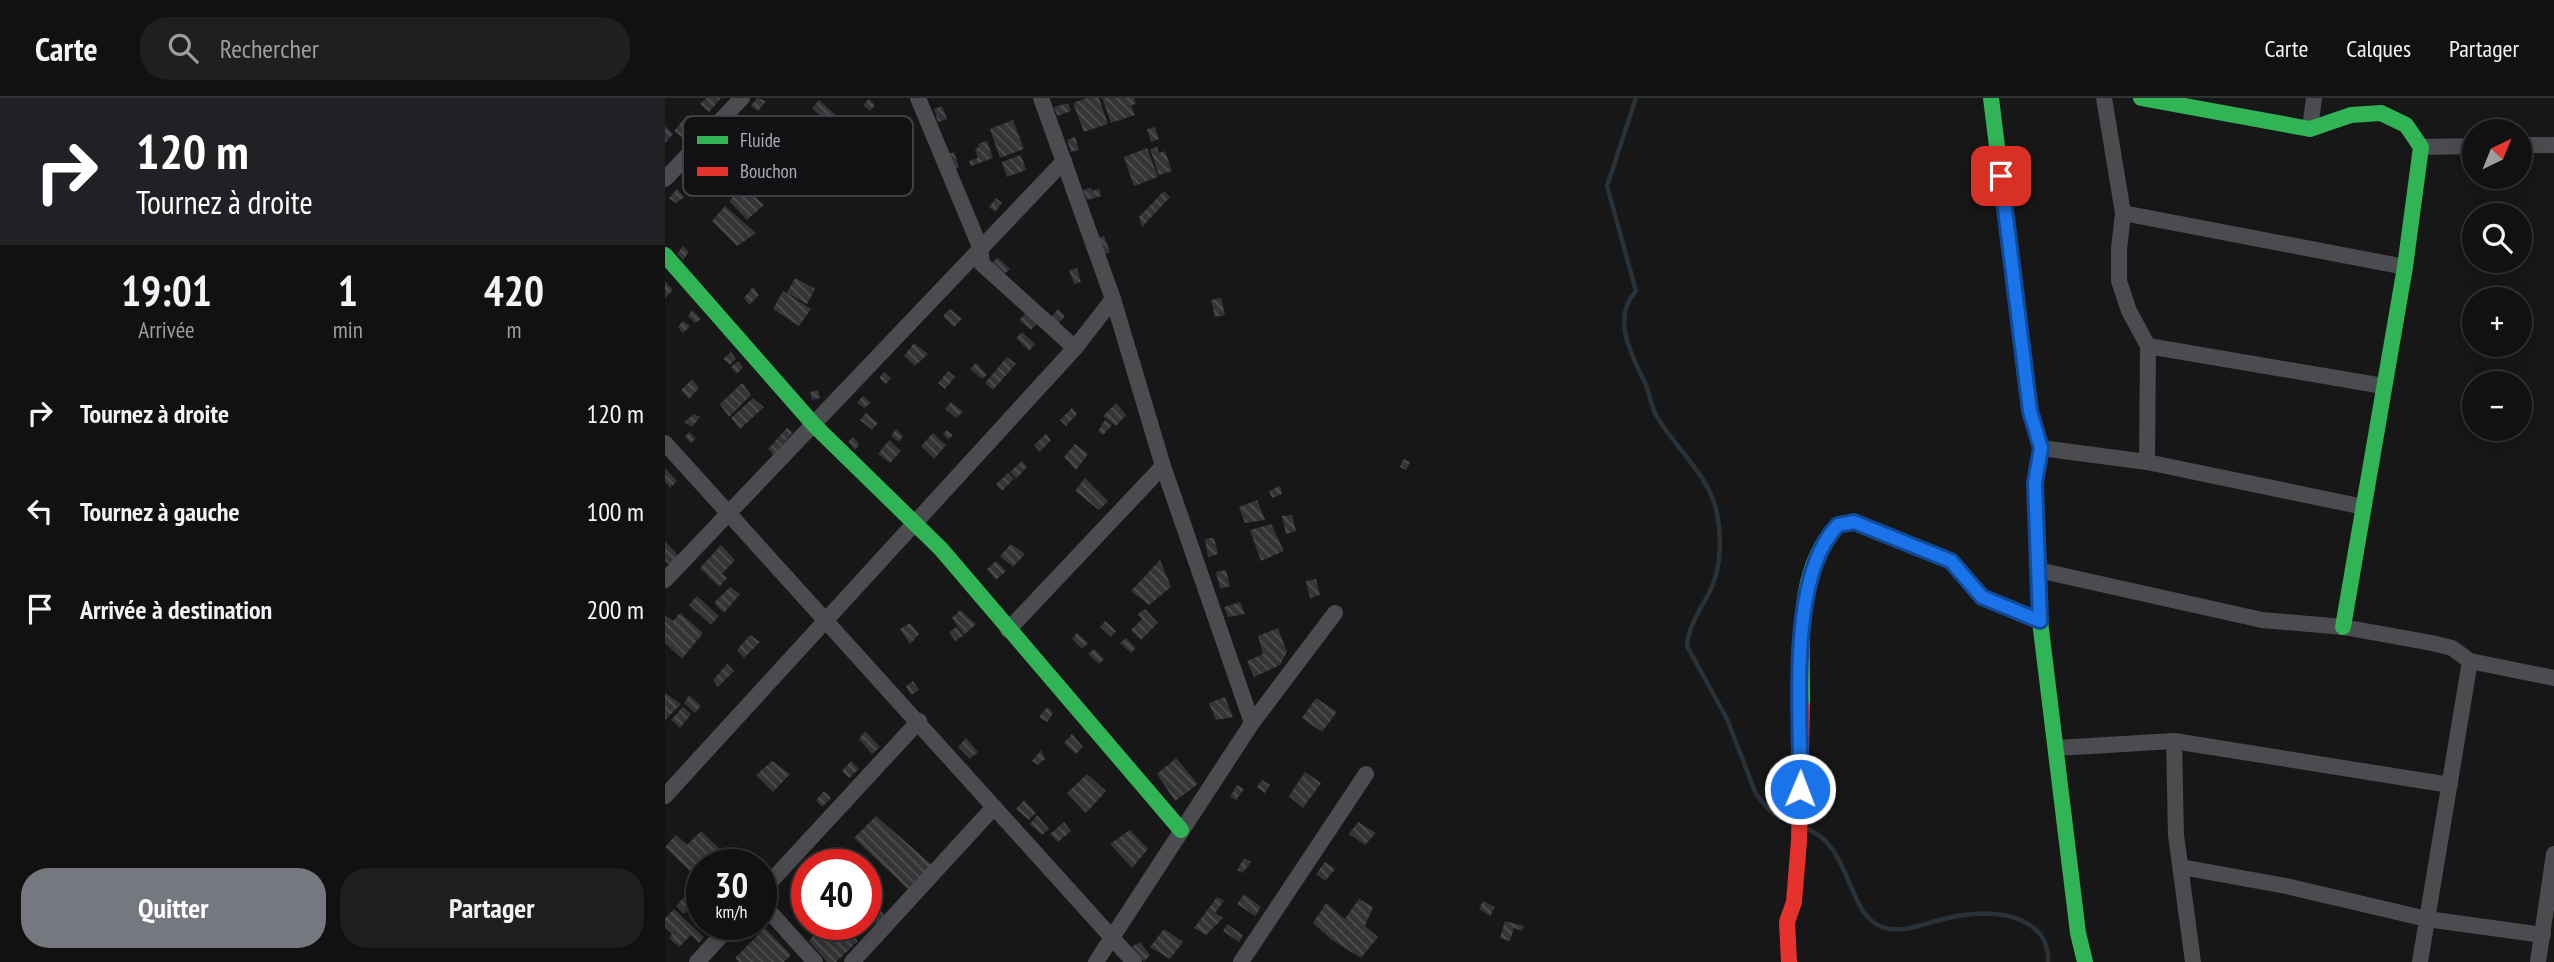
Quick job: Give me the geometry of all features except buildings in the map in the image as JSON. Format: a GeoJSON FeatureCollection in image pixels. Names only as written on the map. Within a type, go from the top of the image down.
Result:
{"type":"FeatureCollection","features":[{"type":"Feature","properties":{"kind":"street"},"geometry":{"type":"LineString","coordinates":[[725,116],[742,98]]}},
{"type":"Feature","properties":{"kind":"street"},"geometry":{"type":"LineString","coordinates":[[918,98],[980,247],[982,264],[1075,348]]}},
{"type":"Feature","properties":{"kind":"street"},"geometry":{"type":"LineString","coordinates":[[1041,98],[1113,299],[1163,466],[1252,723]]}},
{"type":"Feature","properties":{"kind":"street"},"geometry":{"type":"LineString","coordinates":[[1991,98],[2030,411],[2041,448],[2035,483],[2040,621],[2078,933],[2085,962]]}},
{"type":"Feature","properties":{"kind":"street"},"geometry":{"type":"LineString","coordinates":[[2104,98],[2123,213],[2119,281],[2129,311],[2148,346],[2147,463]]}},
{"type":"Feature","properties":{"kind":"street"},"geometry":{"type":"LineString","coordinates":[[2141,98],[2310,129],[2351,115],[2381,113],[2406,125],[2421,147],[2405,267],[2343,627]]}},
{"type":"Feature","properties":{"kind":"street"},"geometry":{"type":"LineString","coordinates":[[2310,129],[2315,98]]}},
{"type":"Feature","properties":{"kind":"street"},"geometry":{"type":"LineString","coordinates":[[2532,145],[2554,145]]}},
{"type":"Feature","properties":{"kind":"street"},"geometry":{"type":"LineString","coordinates":[[2421,147],[2462,146]]}},
{"type":"Feature","properties":{"kind":"street"},"geometry":{"type":"LineString","coordinates":[[665,179],[683,160]]}},
{"type":"Feature","properties":{"kind":"street"},"geometry":{"type":"LineString","coordinates":[[665,580],[815,426],[980,247],[1064,161]]}},
{"type":"Feature","properties":{"kind":"street"},"geometry":{"type":"LineString","coordinates":[[2123,213],[2405,267]]}},
{"type":"Feature","properties":{"kind":"street"},"geometry":{"type":"LineString","coordinates":[[665,255],[815,426],[917,523],[1181,830]]}},
{"type":"Feature","properties":{"kind":"street"},"geometry":{"type":"LineString","coordinates":[[665,796],[1075,348],[1113,299]]}},
{"type":"Feature","properties":{"kind":"street"},"geometry":{"type":"LineString","coordinates":[[2148,346],[2383,386]]}},
{"type":"Feature","properties":{"kind":"street"},"geometry":{"type":"LineString","coordinates":[[665,443],[1134,962]]}},
{"type":"Feature","properties":{"kind":"street"},"geometry":{"type":"LineString","coordinates":[[2041,448],[2147,463],[2364,507]]}},
{"type":"Feature","properties":{"kind":"street"},"geometry":{"type":"LineString","coordinates":[[1008,630],[1163,466]]}},
{"type":"Feature","properties":{"kind":"street"},"geometry":{"type":"LineString","coordinates":[[1790,962],[1787,922],[1794,902],[1800,841],[1803,611],[1818,552],[1828,536],[1838,525],[1854,522],[1951,561],[1982,597],[2040,621]]}},
{"type":"Feature","properties":{"kind":"street"},"geometry":{"type":"LineString","coordinates":[[2038,570],[2262,620],[2343,627],[2452,648],[2470,661],[2554,678]]}},
{"type":"Feature","properties":{"kind":"street"},"geometry":{"type":"LineString","coordinates":[[1096,962],[1252,723],[1335,613]]}},
{"type":"Feature","properties":{"kind":"street"},"geometry":{"type":"LineString","coordinates":[[2420,962],[2470,661]]}},
{"type":"Feature","properties":{"kind":"street"},"geometry":{"type":"LineString","coordinates":[[777,875],[919,721]]}},
{"type":"Feature","properties":{"kind":"street"},"geometry":{"type":"LineString","coordinates":[[2056,748],[2175,741],[2450,785]]}},
{"type":"Feature","properties":{"kind":"street"},"geometry":{"type":"LineString","coordinates":[[2175,741],[2173,796],[2193,962]]}},
{"type":"Feature","properties":{"kind":"street"},"geometry":{"type":"LineString","coordinates":[[1241,962],[1366,774]]}},
{"type":"Feature","properties":{"kind":"street"},"geometry":{"type":"LineString","coordinates":[[852,962],[993,807]]}},
{"type":"Feature","properties":{"kind":"street"},"geometry":{"type":"LineString","coordinates":[[2538,962],[2554,854]]}},
{"type":"Feature","properties":{"kind":"street"},"geometry":{"type":"LineString","coordinates":[[2181,867],[2286,886],[2427,919],[2543,934]]}},
{"type":"Feature","properties":{"kind":"street"},"geometry":{"type":"LineString","coordinates":[[777,920],[815,962]]}},
{"type":"Feature","properties":{"kind":"street"},"geometry":{"type":"LineString","coordinates":[[697,962],[717,940]]}},
{"type":"Feature","properties":{"kind":"waterway"},"geometry":{"type":"LineString","coordinates":[[1636,98],[1607,186],[1636,291],[1628,302],[1625,314],[1626,338],[1656,415],[1698,472],[1712,496],[1719,530],[1720,552],[1716,573],[1692,625],[1687,646],[1727,719],[1756,794],[1770,811],[1793,824]]}},
{"type":"Feature","properties":{"kind":"waterway"},"geometry":{"type":"LineString","coordinates":[[1804,828],[1820,836],[1832,849],[1864,913],[1875,924],[1901,929],[1971,914],[1999,914],[2012,917],[2035,929],[2045,944],[2048,962]]}},
{"type":"Feature","properties":{"kind":"traffic: fast"},"geometry":{"type":"LineString","coordinates":[[1991,98],[2030,411],[2041,448],[2035,483],[2040,621],[2078,933],[2085,962]]}},
{"type":"Feature","properties":{"kind":"traffic: fast"},"geometry":{"type":"LineString","coordinates":[[2141,98],[2310,129],[2351,115],[2381,113],[2406,125],[2421,147],[2405,267],[2343,627]]}},
{"type":"Feature","properties":{"kind":"traffic: fast"},"geometry":{"type":"LineString","coordinates":[[665,255],[815,426],[941,549],[1181,830]]}},
{"type":"Feature","properties":{"kind":"traffic: fast"},"geometry":{"type":"LineString","coordinates":[[1802,707],[1802,635],[1807,587],[1824,543],[1838,525],[1854,522],[1951,561],[1982,597],[2040,621]]}},
{"type":"Feature","properties":{"kind":"traffic: jam"},"geometry":{"type":"LineString","coordinates":[[1789,962],[1787,922],[1794,902],[1799,841],[1802,707]]}},
{"type":"Feature","properties":{"kind":"route"},"geometry":{"type":"LineString","coordinates":[[1800,789],[1804,599],[1818,552],[1838,525],[1854,522],[1883,536],[1951,561],[1973,590],[1982,597],[2040,621],[2035,483],[2041,448],[2037,443],[2030,411],[2001,176]]}}]}
